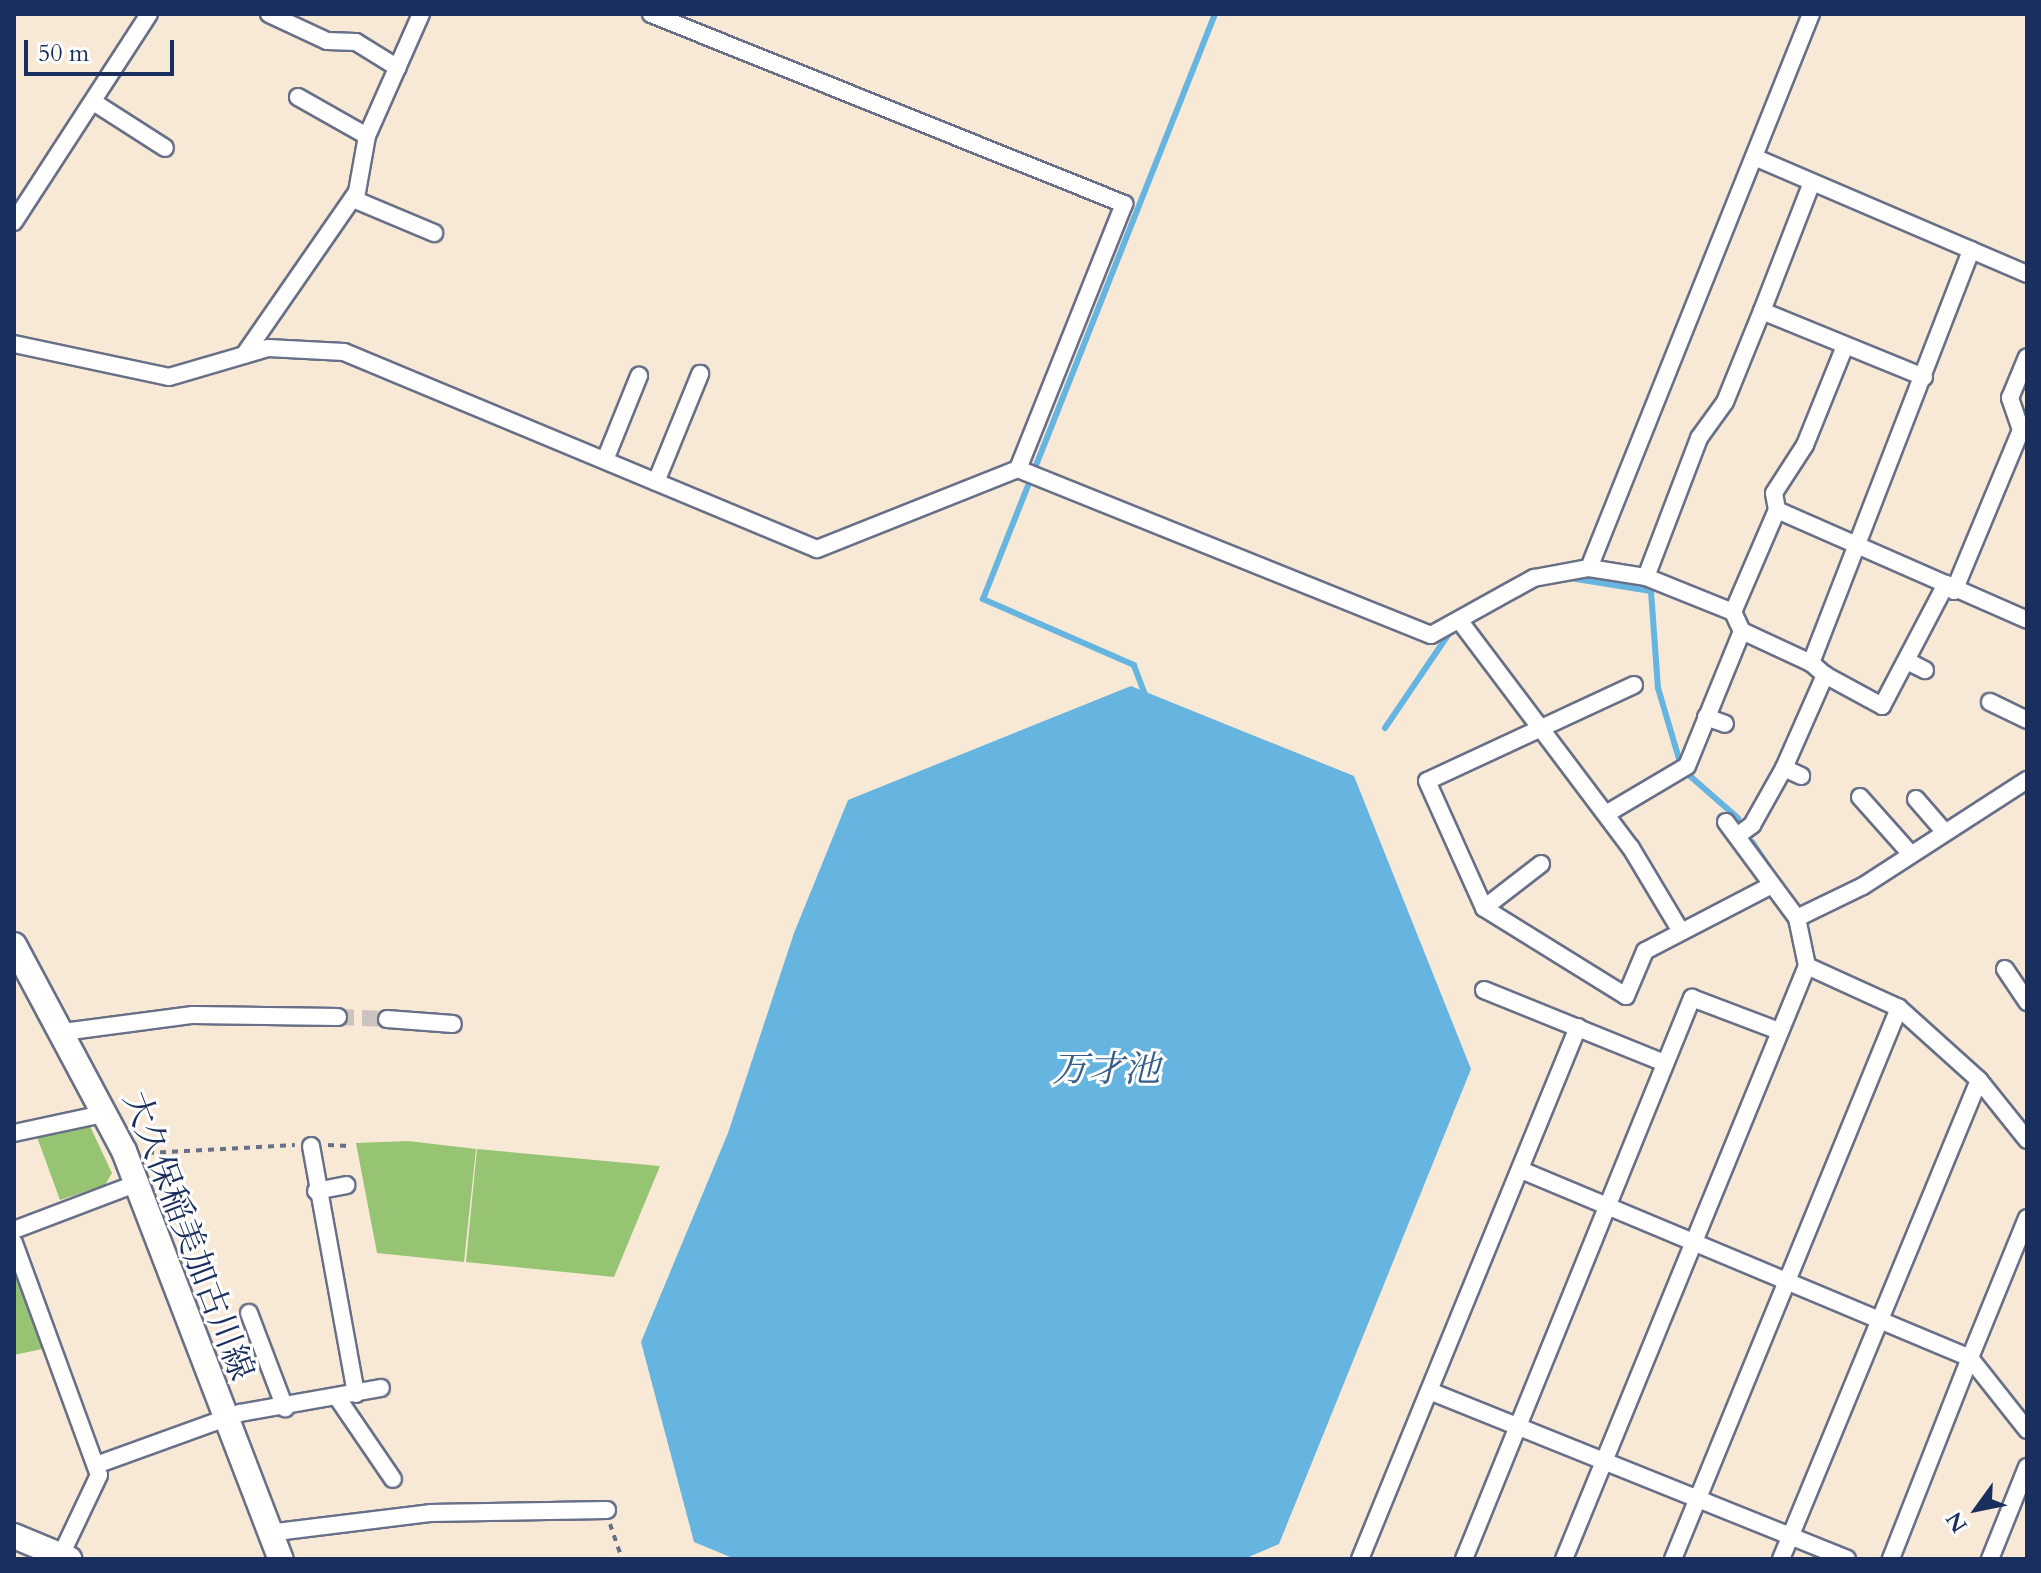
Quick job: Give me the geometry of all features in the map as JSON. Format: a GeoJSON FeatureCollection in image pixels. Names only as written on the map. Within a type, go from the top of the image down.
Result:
{"type":"FeatureCollection","features":[{"type":"Feature","properties":{"kind":"main road","name":"大久保稲美加古川線"},"geometry":{"type":"LineString","coordinates":[[14,945],[107,1113],[127,1156],[222,1419],[281,1559]]}},
{"type":"Feature","properties":{"kind":"main road"},"geometry":{"type":"LineString","coordinates":[[14,1536],[65,1557]]}},
{"type":"Feature","properties":{"kind":"street"},"geometry":{"type":"LineString","coordinates":[[14,222],[95,103],[149,14]]}},
{"type":"Feature","properties":{"kind":"street"},"geometry":{"type":"LineString","coordinates":[[269,14],[327,41],[356,42],[398,68]]}},
{"type":"Feature","properties":{"kind":"street"},"geometry":{"type":"LineString","coordinates":[[244,355],[353,199],[367,136],[421,14]]}},
{"type":"Feature","properties":{"kind":"street"},"geometry":{"type":"LineString","coordinates":[[651,14],[1124,204],[1018,469]]}},
{"type":"Feature","properties":{"kind":"street"},"geometry":{"type":"LineString","coordinates":[[1589,568],[1811,14]]}},
{"type":"Feature","properties":{"kind":"street"},"geometry":{"type":"LineString","coordinates":[[298,97],[367,136]]}},
{"type":"Feature","properties":{"kind":"street"},"geometry":{"type":"LineString","coordinates":[[95,103],[165,148]]}},
{"type":"Feature","properties":{"kind":"street"},"geometry":{"type":"LineString","coordinates":[[1754,157],[2027,274]]}},
{"type":"Feature","properties":{"kind":"street"},"geometry":{"type":"LineString","coordinates":[[1646,577],[1699,438],[1725,402],[1812,182]]}},
{"type":"Feature","properties":{"kind":"street"},"geometry":{"type":"LineString","coordinates":[[353,199],[434,233]]}},
{"type":"Feature","properties":{"kind":"street"},"geometry":{"type":"LineString","coordinates":[[1811,663],[1971,250]]}},
{"type":"Feature","properties":{"kind":"street"},"geometry":{"type":"LineString","coordinates":[[1762,311],[1924,377]]}},
{"type":"Feature","properties":{"kind":"street"},"geometry":{"type":"LineString","coordinates":[[14,344],[169,377],[244,355],[308,346],[344,352],[817,549],[1018,469],[1431,635],[1534,578],[1589,568],[1646,577],[1733,612],[1742,631],[1811,663],[1877,712],[1909,662],[1950,587],[2021,430],[2010,398],[2027,357]]}},
{"type":"Feature","properties":{"kind":"street"},"geometry":{"type":"LineString","coordinates":[[1733,612],[1777,510],[1774,493],[1805,445],[1845,346]]}},
{"type":"Feature","properties":{"kind":"street"},"geometry":{"type":"LineString","coordinates":[[656,482],[700,374]]}},
{"type":"Feature","properties":{"kind":"street"},"geometry":{"type":"LineString","coordinates":[[605,460],[639,376]]}},
{"type":"Feature","properties":{"kind":"street"},"geometry":{"type":"LineString","coordinates":[[1777,510],[2027,620]]}},
{"type":"Feature","properties":{"kind":"street"},"geometry":{"type":"LineString","coordinates":[[1459,620],[1606,814],[1680,930]]}},
{"type":"Feature","properties":{"kind":"street"},"geometry":{"type":"LineString","coordinates":[[1606,814],[1687,766],[1742,631]]}},
{"type":"Feature","properties":{"kind":"street"},"geometry":{"type":"LineString","coordinates":[[1909,662],[1925,670]]}},
{"type":"Feature","properties":{"kind":"street"},"geometry":{"type":"LineString","coordinates":[[1737,836],[1752,825],[1784,768],[1825,675]]}},
{"type":"Feature","properties":{"kind":"street"},"geometry":{"type":"LineString","coordinates":[[1634,685],[1427,781],[1484,908],[1626,996],[1645,951],[1680,930],[1768,887]]}},
{"type":"Feature","properties":{"kind":"street"},"geometry":{"type":"LineString","coordinates":[[1599,700],[1607,717]]}},
{"type":"Feature","properties":{"kind":"street"},"geometry":{"type":"LineString","coordinates":[[1990,702],[2027,720]]}},
{"type":"Feature","properties":{"kind":"street"},"geometry":{"type":"LineString","coordinates":[[1706,717],[1725,724]]}},
{"type":"Feature","properties":{"kind":"street"},"geometry":{"type":"LineString","coordinates":[[1784,768],[1801,776]]}},
{"type":"Feature","properties":{"kind":"street"},"geometry":{"type":"LineString","coordinates":[[1797,918],[2027,780]]}},
{"type":"Feature","properties":{"kind":"street"},"geometry":{"type":"LineString","coordinates":[[1860,797],[1909,852]]}},
{"type":"Feature","properties":{"kind":"street"},"geometry":{"type":"LineString","coordinates":[[1916,799],[1942,829]]}},
{"type":"Feature","properties":{"kind":"street"},"geometry":{"type":"LineString","coordinates":[[1564,1559],[1807,966],[1797,918],[1768,887],[1726,822]]}},
{"type":"Feature","properties":{"kind":"street"},"geometry":{"type":"LineString","coordinates":[[1484,908],[1541,864]]}},
{"type":"Feature","properties":{"kind":"street"},"geometry":{"type":"LineString","coordinates":[[1807,966],[1899,1008],[1979,1080],[2027,1140]]}},
{"type":"Feature","properties":{"kind":"street"},"geometry":{"type":"LineString","coordinates":[[2005,969],[2027,1002]]}},
{"type":"Feature","properties":{"kind":"street"},"geometry":{"type":"LineString","coordinates":[[1484,990],[1665,1063]]}},
{"type":"Feature","properties":{"kind":"street"},"geometry":{"type":"LineString","coordinates":[[1464,1559],[1692,998],[1779,1031]]}},
{"type":"Feature","properties":{"kind":"street"},"geometry":{"type":"LineString","coordinates":[[1673,1559],[1790,1281],[1899,1008]]}},
{"type":"Feature","properties":{"kind":"street"},"geometry":{"type":"LineString","coordinates":[[63,1032],[193,1015],[338,1017]]}},
{"type":"Feature","properties":{"kind":"street"},"geometry":{"type":"LineString","coordinates":[[387,1019],[453,1024]]}},
{"type":"Feature","properties":{"kind":"street"},"geometry":{"type":"LineString","coordinates":[[1360,1559],[1432,1392],[1578,1027]]}},
{"type":"Feature","properties":{"kind":"street"},"geometry":{"type":"LineString","coordinates":[[1781,1559],[1979,1080]]}},
{"type":"Feature","properties":{"kind":"street"},"geometry":{"type":"LineString","coordinates":[[14,1133],[107,1113]]}},
{"type":"Feature","properties":{"kind":"street"},"geometry":{"type":"LineString","coordinates":[[311,1146],[316,1191],[356,1394]]}},
{"type":"Feature","properties":{"kind":"street"},"geometry":{"type":"LineString","coordinates":[[1521,1170],[1881,1317],[1970,1358],[2027,1430]]}},
{"type":"Feature","properties":{"kind":"street"},"geometry":{"type":"LineString","coordinates":[[14,1230],[138,1183]]}},
{"type":"Feature","properties":{"kind":"street"},"geometry":{"type":"LineString","coordinates":[[316,1191],[346,1185]]}},
{"type":"Feature","properties":{"kind":"street"},"geometry":{"type":"LineString","coordinates":[[1891,1559],[2027,1218]]}},
{"type":"Feature","properties":{"kind":"street"},"geometry":{"type":"LineString","coordinates":[[14,1243],[99,1475],[65,1557]]}},
{"type":"Feature","properties":{"kind":"street"},"geometry":{"type":"LineString","coordinates":[[249,1313],[285,1408]]}},
{"type":"Feature","properties":{"kind":"street"},"geometry":{"type":"LineString","coordinates":[[96,1465],[222,1419],[381,1388]]}},
{"type":"Feature","properties":{"kind":"street"},"geometry":{"type":"LineString","coordinates":[[1432,1392],[1847,1559]]}},
{"type":"Feature","properties":{"kind":"street"},"geometry":{"type":"LineString","coordinates":[[337,1397],[393,1479]]}},
{"type":"Feature","properties":{"kind":"street"},"geometry":{"type":"LineString","coordinates":[[1990,1559],[2027,1467]]}},
{"type":"Feature","properties":{"kind":"street"},"geometry":{"type":"LineString","coordinates":[[268,1533],[430,1513],[607,1510]]}},
{"type":"Feature","properties":{"kind":"path"},"geometry":{"type":"LineString","coordinates":[[127,1156],[349,1146]]}},
{"type":"Feature","properties":{"kind":"path"},"geometry":{"type":"LineString","coordinates":[[607,1510],[622,1559]]}},
{"type":"Feature","properties":{"kind":"green space"},"geometry":{"type":"Polygon","coordinates":[[[89,1124],[112,1173],[105,1185],[60,1200],[37,1137],[89,1124]]]}},
{"type":"Feature","properties":{"kind":"green space"},"geometry":{"type":"Polygon","coordinates":[[[408,1141],[476,1149],[464,1262],[377,1253],[356,1143],[408,1141]]]}},
{"type":"Feature","properties":{"kind":"green space"},"geometry":{"type":"Polygon","coordinates":[[[477,1149],[660,1166],[614,1277],[466,1262],[477,1149]]]}},
{"type":"Feature","properties":{"kind":"green space"},"geometry":{"type":"Polygon","coordinates":[[[14,1271],[42,1349],[14,1355],[14,1271]]]}},
{"type":"Feature","properties":{"kind":"water","name":"万才池"},"geometry":{"type":"Polygon","coordinates":[[[1131,686],[1354,776],[1471,1069],[1279,1544],[1244,1559],[735,1559],[694,1542],[641,1342],[728,1133],[794,933],[848,800],[1131,686]]]}},
{"type":"Feature","properties":{"kind":"waterway"},"geometry":{"type":"LineString","coordinates":[[1146,697],[1134,665],[983,599],[1215,14]]}},
{"type":"Feature","properties":{"kind":"waterway"},"geometry":{"type":"LineString","coordinates":[[1570,578],[1651,591],[1658,688],[1679,759]]}},
{"type":"Feature","properties":{"kind":"waterway"},"geometry":{"type":"LineString","coordinates":[[1385,728],[1450,632]]}},
{"type":"Feature","properties":{"kind":"waterway"},"geometry":{"type":"LineString","coordinates":[[1690,776],[1738,818]]}},
{"type":"Feature","properties":{"kind":"waterway"},"geometry":{"type":"LineString","coordinates":[[1874,870],[2009,783]]}},
{"type":"Feature","properties":{"kind":"waterway"},"geometry":{"type":"LineString","coordinates":[[1752,842],[1768,866]]}},
{"type":"Feature","properties":{"kind":"tunnel"},"geometry":{"type":"LineString","coordinates":[[338,1017],[387,1019]]}}]}
